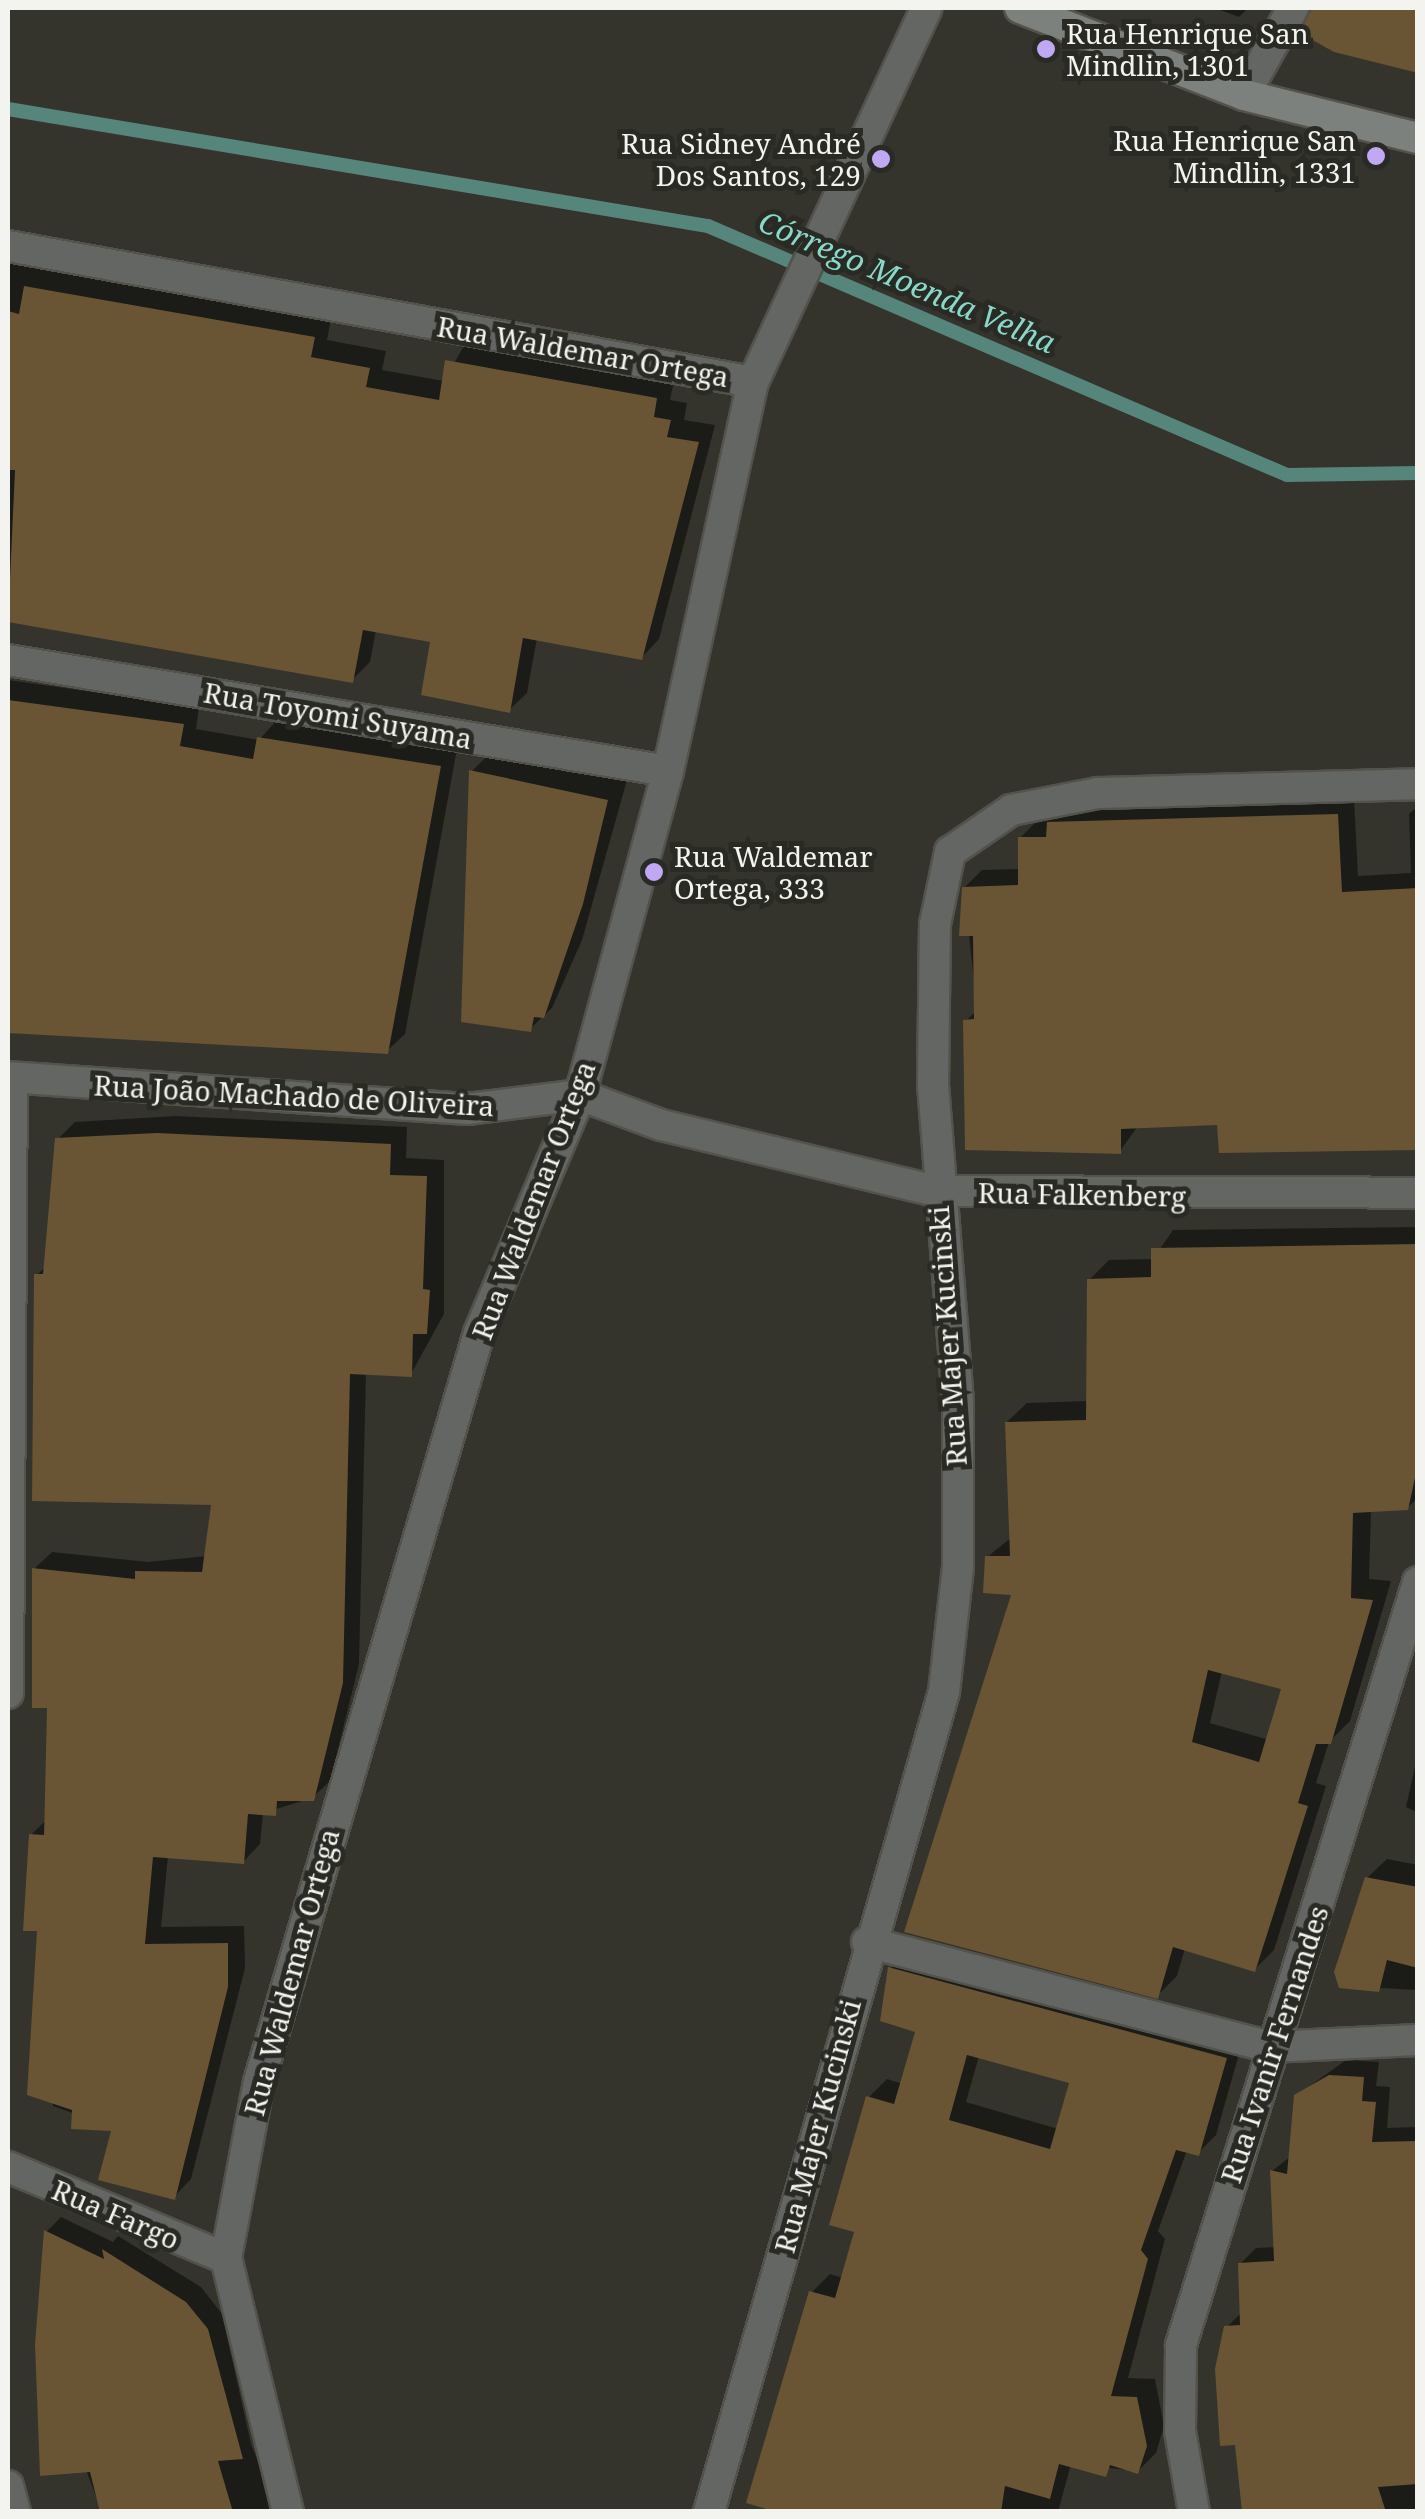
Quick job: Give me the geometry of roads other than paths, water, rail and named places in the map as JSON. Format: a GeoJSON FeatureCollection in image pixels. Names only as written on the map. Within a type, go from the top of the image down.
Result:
{"type":"FeatureCollection","features":[{"type":"Feature","properties":{"kind":"street"},"geometry":{"type":"LineString","coordinates":[[753,382],[927,8]]}},
{"type":"Feature","properties":{"kind":"street"},"geometry":{"type":"LineString","coordinates":[[1020,8],[1244,95],[1418,138]]}},
{"type":"Feature","properties":{"kind":"street"},"geometry":{"type":"LineString","coordinates":[[1244,95],[1293,8]]}},
{"type":"Feature","properties":{"kind":"street","name":"Rua Waldemar Ortega"},"geometry":{"type":"LineString","coordinates":[[8,246],[753,382],[668,771],[580,1094],[479,1333],[397,1590],[259,2082],[226,2258],[288,2512]]}},
{"type":"Feature","properties":{"kind":"street","name":"Rua Toyomi Suyama"},"geometry":{"type":"LineString","coordinates":[[8,660],[668,771]]}},
{"type":"Feature","properties":{"kind":"street","name":"Rua Majer Kucinski"},"geometry":{"type":"LineString","coordinates":[[709,2512],[868,1942],[921,1794],[958,1568],[958,1402],[936,1191],[935,924],[950,852],[972,828],[1011,810],[1098,793],[1418,784]]}},
{"type":"Feature","properties":{"kind":"street"},"geometry":{"type":"LineString","coordinates":[[8,1693],[10,1078]]}},
{"type":"Feature","properties":{"kind":"street","name":"Rua João Machado de Oliveira"},"geometry":{"type":"LineString","coordinates":[[10,1078],[468,1109],[580,1094]]}},
{"type":"Feature","properties":{"kind":"street","name":"Rua Falkenberg"},"geometry":{"type":"LineString","coordinates":[[580,1094],[661,1125],[936,1191],[1418,1193]]}},
{"type":"Feature","properties":{"kind":"street","name":"Rua Ivanir Fernandes"},"geometry":{"type":"LineString","coordinates":[[1194,2512],[1177,2401],[1181,2345],[1269,2048],[1416,1590]]}},
{"type":"Feature","properties":{"kind":"street"},"geometry":{"type":"LineString","coordinates":[[868,1942],[1269,2048],[1418,2040]]}},
{"type":"Feature","properties":{"kind":"street","name":"Rua Fargo"},"geometry":{"type":"LineString","coordinates":[[8,2167],[226,2258]]}},
{"type":"Feature","properties":{"kind":"street"},"geometry":{"type":"LineString","coordinates":[[8,2486],[15,2512]]}},
{"type":"Feature","properties":{"kind":"waterway","name":"Córrego Moenda Velha"},"geometry":{"type":"LineString","coordinates":[[8,109],[708,226],[1287,475],[1418,473]]}},
{"type":"Feature","properties":{"kind":"place","name":"Rua Henrique San Mindlin, 1301"},"geometry":{"type":"Point","coordinates":[1046,49]}},
{"type":"Feature","properties":{"kind":"place","name":"Rua Henrique San Mindlin, 1331"},"geometry":{"type":"Point","coordinates":[1376,156]}},
{"type":"Feature","properties":{"kind":"place","name":"Rua Sidney André Dos Santos, 129"},"geometry":{"type":"Point","coordinates":[881,159]}},
{"type":"Feature","properties":{"kind":"place","name":"Rua Waldemar Ortega, 333"},"geometry":{"type":"Point","coordinates":[654,872]}}]}
